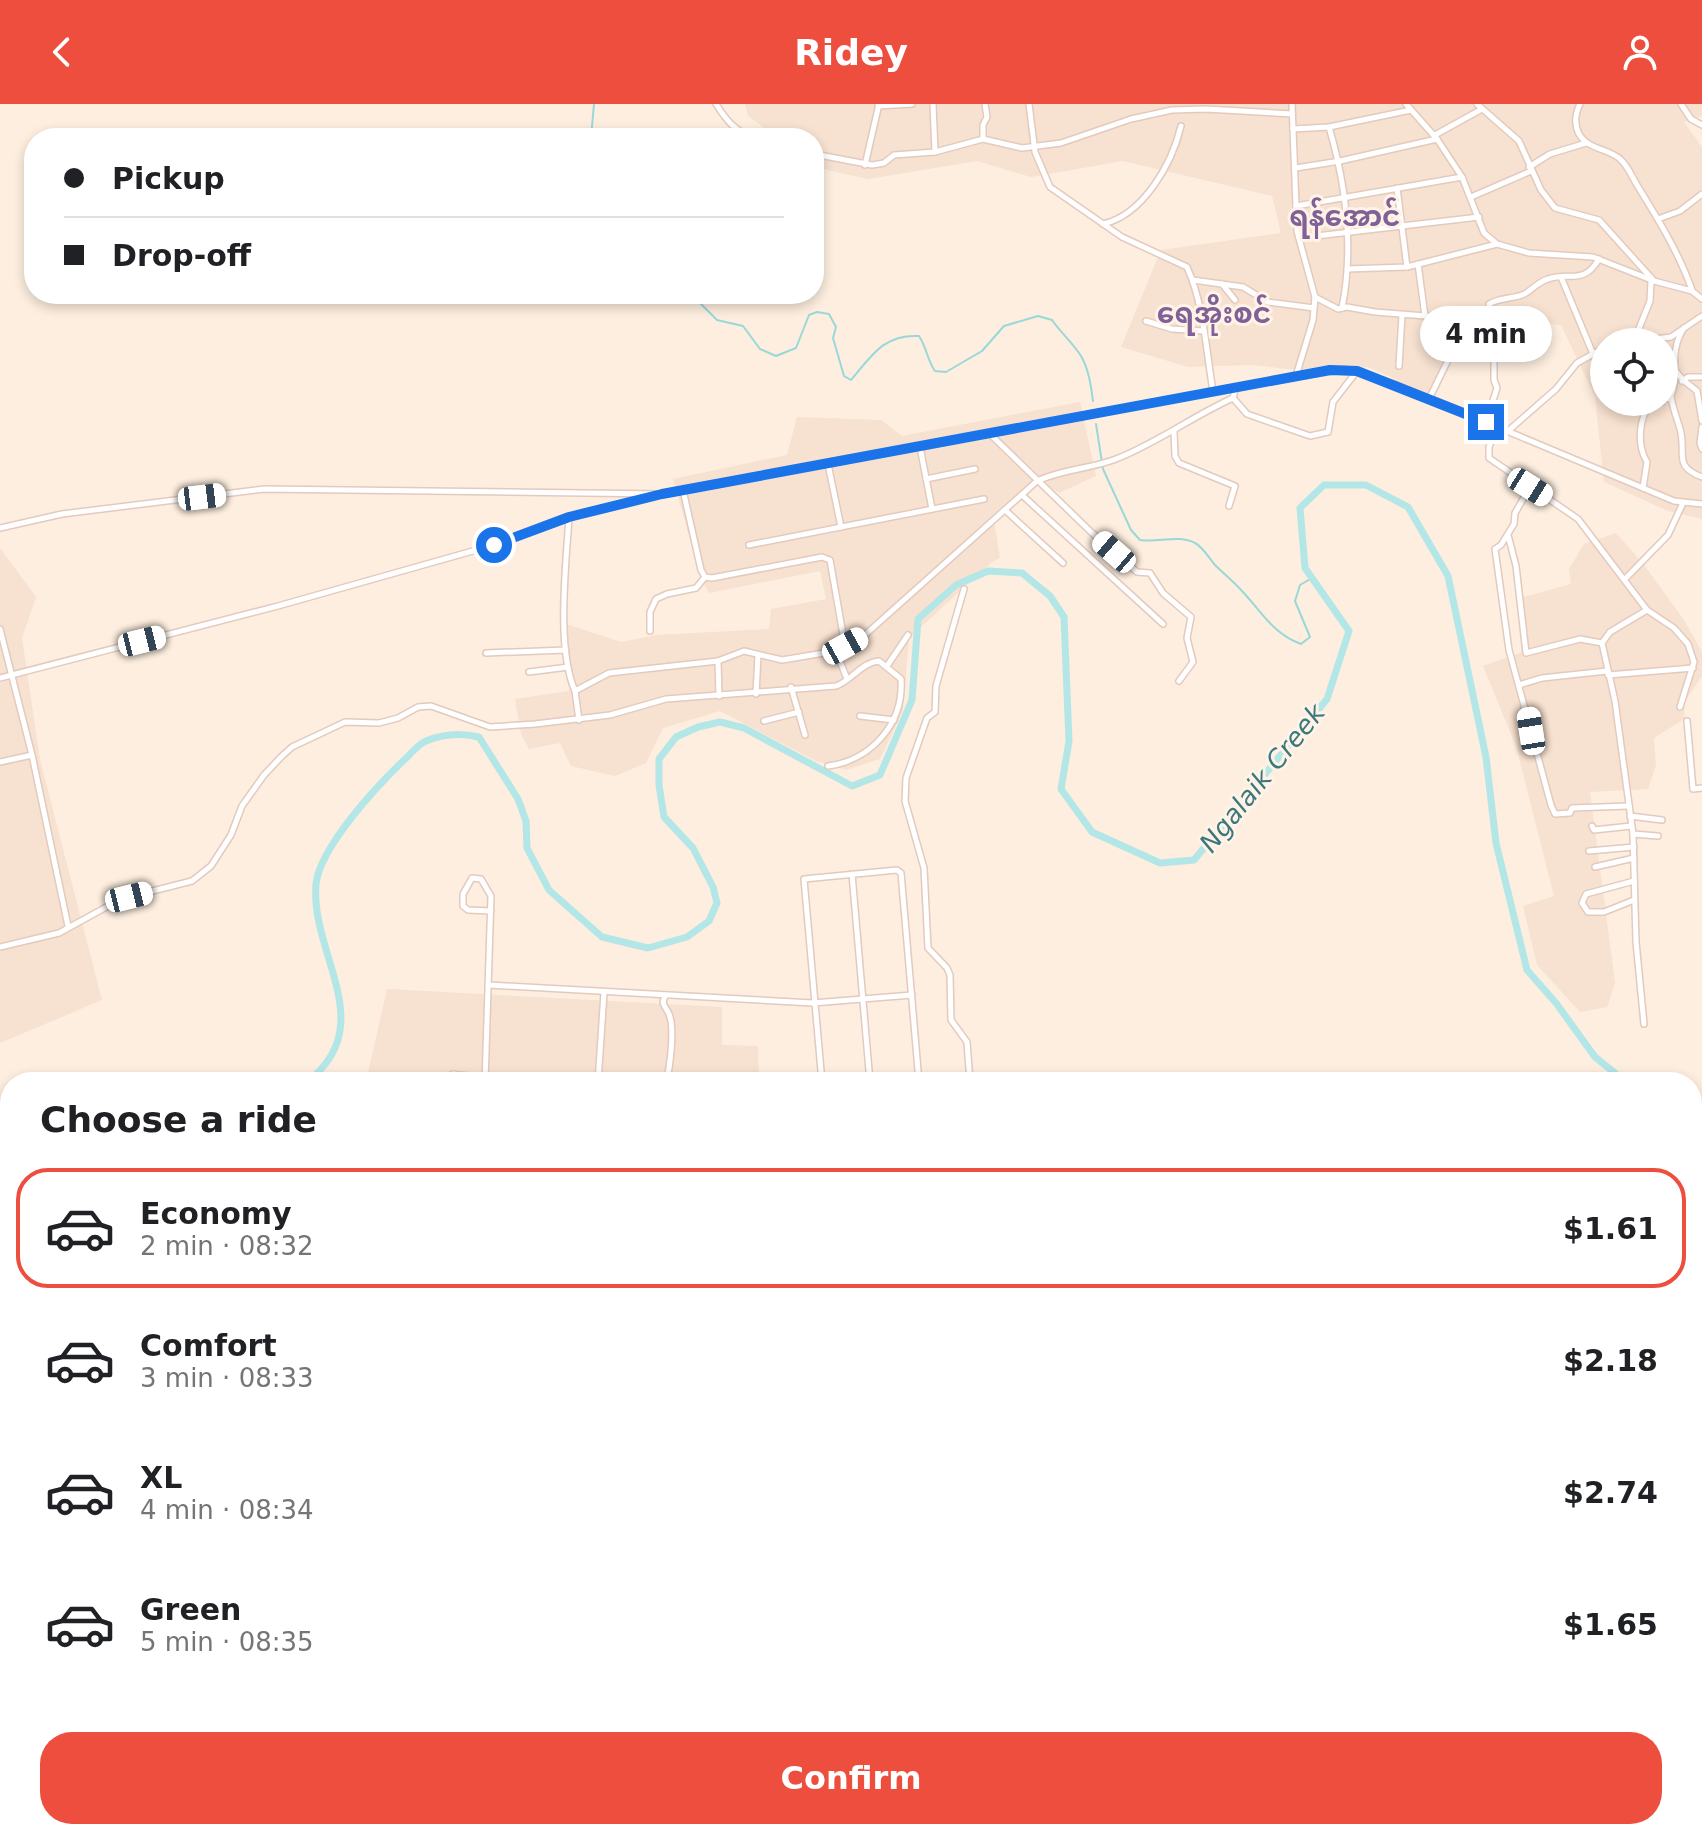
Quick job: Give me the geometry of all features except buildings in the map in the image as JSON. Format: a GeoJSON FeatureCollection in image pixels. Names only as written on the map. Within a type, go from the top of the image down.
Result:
{"type":"FeatureCollection","features":[{"type":"Feature","properties":{"kind":"main road"},"geometry":{"type":"LineString","coordinates":[[0,1442],[0,1481]]}},
{"type":"Feature","properties":{"kind":"street"},"geometry":{"type":"LineString","coordinates":[[716,104],[724,119],[734,128]]}},
{"type":"Feature","properties":{"kind":"street"},"geometry":{"type":"LineString","coordinates":[[865,165],[879,105],[912,104]]}},
{"type":"Feature","properties":{"kind":"street"},"geometry":{"type":"LineString","coordinates":[[933,104],[935,152]]}},
{"type":"Feature","properties":{"kind":"street"},"geometry":{"type":"LineString","coordinates":[[983,139],[983,125],[987,117],[985,104]]}},
{"type":"Feature","properties":{"kind":"street"},"geometry":{"type":"LineString","coordinates":[[1029,104],[1034,147],[1050,187],[1133,243],[1185,265],[1193,280],[1213,391]]}},
{"type":"Feature","properties":{"kind":"street"},"geometry":{"type":"LineString","coordinates":[[1292,104],[1299,238],[1315,297],[1296,376]]}},
{"type":"Feature","properties":{"kind":"street"},"geometry":{"type":"LineString","coordinates":[[1406,104],[1436,137],[1462,177],[1484,233],[1497,244],[1529,253],[1599,259],[1652,280],[1692,291],[1702,299]]}},
{"type":"Feature","properties":{"kind":"street"},"geometry":{"type":"LineString","coordinates":[[1477,104],[1519,141],[1530,169],[1555,208],[1592,217],[1605,224],[1652,280],[1650,301],[1639,328]]}},
{"type":"Feature","properties":{"kind":"street"},"geometry":{"type":"LineString","coordinates":[[1580,104],[1576,126],[1586,143],[1620,158],[1658,219],[1686,272],[1692,291]]}},
{"type":"Feature","properties":{"kind":"street"},"geometry":{"type":"LineString","coordinates":[[1681,104],[1691,119],[1702,125]]}},
{"type":"Feature","properties":{"kind":"street"},"geometry":{"type":"LineString","coordinates":[[824,156],[865,165],[884,163],[894,155],[935,152],[983,139],[1013,147],[1034,147],[1074,140],[1131,119],[1196,106],[1292,114]]}},
{"type":"Feature","properties":{"kind":"street"},"geometry":{"type":"LineString","coordinates":[[1296,168],[1340,161],[1436,137],[1482,109]]}},
{"type":"Feature","properties":{"kind":"street"},"geometry":{"type":"LineString","coordinates":[[1293,129],[1329,127],[1411,110]]}},
{"type":"Feature","properties":{"kind":"street"},"geometry":{"type":"LineString","coordinates":[[1102,224],[1119,220],[1145,196],[1173,150],[1181,126]]}},
{"type":"Feature","properties":{"kind":"street"},"geometry":{"type":"LineString","coordinates":[[1329,127],[1340,161],[1347,230],[1347,269],[1342,308]]}},
{"type":"Feature","properties":{"kind":"street"},"geometry":{"type":"LineString","coordinates":[[1471,197],[1530,169],[1550,154],[1586,143]]}},
{"type":"Feature","properties":{"kind":"street"},"geometry":{"type":"LineString","coordinates":[[1296,206],[1462,177]]}},
{"type":"Feature","properties":{"kind":"street"},"geometry":{"type":"LineString","coordinates":[[1397,188],[1407,267]]}},
{"type":"Feature","properties":{"kind":"street"},"geometry":{"type":"LineString","coordinates":[[1658,219],[1680,211],[1702,194]]}},
{"type":"Feature","properties":{"kind":"street"},"geometry":{"type":"LineString","coordinates":[[1299,238],[1479,217]]}},
{"type":"Feature","properties":{"kind":"street"},"geometry":{"type":"LineString","coordinates":[[1347,269],[1407,267],[1497,244]]}},
{"type":"Feature","properties":{"kind":"street"},"geometry":{"type":"LineString","coordinates":[[1486,422],[1497,388],[1494,380],[1494,330],[1489,304],[1527,293],[1532,286],[1544,280],[1582,276],[1599,259]]}},
{"type":"Feature","properties":{"kind":"street"},"geometry":{"type":"LineString","coordinates":[[1418,264],[1425,316]]}},
{"type":"Feature","properties":{"kind":"street"},"geometry":{"type":"LineString","coordinates":[[1561,277],[1590,347]]}},
{"type":"Feature","properties":{"kind":"street"},"geometry":{"type":"LineString","coordinates":[[1193,280],[1243,287],[1268,302],[1314,308]]}},
{"type":"Feature","properties":{"kind":"street"},"geometry":{"type":"LineString","coordinates":[[1221,283],[1235,300]]}},
{"type":"Feature","properties":{"kind":"street"},"geometry":{"type":"LineString","coordinates":[[1315,297],[1338,309],[1451,318],[1464,339]]}},
{"type":"Feature","properties":{"kind":"street"},"geometry":{"type":"LineString","coordinates":[[1399,366],[1402,315]]}},
{"type":"Feature","properties":{"kind":"street"},"geometry":{"type":"LineString","coordinates":[[1678,331],[1702,316]]}},
{"type":"Feature","properties":{"kind":"street"},"geometry":{"type":"LineString","coordinates":[[1146,321],[1172,329],[1204,331]]}},
{"type":"Feature","properties":{"kind":"street"},"geometry":{"type":"LineString","coordinates":[[1429,399],[1455,345],[1464,339],[1528,322]]}},
{"type":"Feature","properties":{"kind":"street"},"geometry":{"type":"LineString","coordinates":[[1678,339],[1684,328]]}},
{"type":"Feature","properties":{"kind":"street"},"geometry":{"type":"LineString","coordinates":[[1508,431],[1556,389],[1577,363],[1590,356]]}},
{"type":"Feature","properties":{"kind":"street"},"geometry":{"type":"LineString","coordinates":[[0,678],[278,606],[494,545],[569,517],[662,494],[1330,370],[1357,371],[1643,488],[1683,503],[1702,504]]}},
{"type":"Feature","properties":{"kind":"street"},"geometry":{"type":"LineString","coordinates":[[1233,398],[1247,414],[1310,436],[1321,435],[1328,432],[1331,425],[1333,402],[1357,371]]}},
{"type":"Feature","properties":{"kind":"street"},"geometry":{"type":"LineString","coordinates":[[1678,374],[1699,398],[1702,421]]}},
{"type":"Feature","properties":{"kind":"street"},"geometry":{"type":"LineString","coordinates":[[1678,384],[1688,377],[1700,377]]}},
{"type":"Feature","properties":{"kind":"street"},"geometry":{"type":"LineString","coordinates":[[1692,387],[1700,377]]}},
{"type":"Feature","properties":{"kind":"street"},"geometry":{"type":"LineString","coordinates":[[575,691],[609,673],[718,661],[744,651],[782,660],[836,651],[866,634],[1037,481],[1054,473],[1109,461],[1152,444],[1203,412],[1233,398],[1236,387]]}},
{"type":"Feature","properties":{"kind":"street"},"geometry":{"type":"LineString","coordinates":[[1678,387],[1692,387]]}},
{"type":"Feature","properties":{"kind":"street"},"geometry":{"type":"LineString","coordinates":[[1643,488],[1647,462],[1641,454],[1640,444],[1644,416]]}},
{"type":"Feature","properties":{"kind":"street"},"geometry":{"type":"LineString","coordinates":[[1675,416],[1680,429],[1683,464],[1688,472],[1702,477]]}},
{"type":"Feature","properties":{"kind":"street"},"geometry":{"type":"LineString","coordinates":[[1497,427],[1489,458],[1578,519],[1647,610],[1674,628],[1688,644],[1693,655],[1693,668],[1680,707]]}},
{"type":"Feature","properties":{"kind":"street"},"geometry":{"type":"LineString","coordinates":[[1702,427],[1702,449]]}},
{"type":"Feature","properties":{"kind":"street"},"geometry":{"type":"LineString","coordinates":[[1174,430],[1175,456],[1179,463],[1235,486],[1229,506]]}},
{"type":"Feature","properties":{"kind":"street"},"geometry":{"type":"LineString","coordinates":[[990,434],[1137,572],[1150,573],[1163,593],[1191,617],[1187,638],[1193,662],[1179,681]]}},
{"type":"Feature","properties":{"kind":"street"},"geometry":{"type":"LineString","coordinates":[[920,447],[932,509]]}},
{"type":"Feature","properties":{"kind":"street"},"geometry":{"type":"LineString","coordinates":[[828,464],[841,527]]}},
{"type":"Feature","properties":{"kind":"street"},"geometry":{"type":"LineString","coordinates":[[926,479],[975,469]]}},
{"type":"Feature","properties":{"kind":"street"},"geometry":{"type":"LineString","coordinates":[[1632,483],[1644,473]]}},
{"type":"Feature","properties":{"kind":"street"},"geometry":{"type":"LineString","coordinates":[[1530,487],[1501,545],[1495,549],[1509,650],[1555,814],[1570,813],[1572,808],[1629,806]]}},
{"type":"Feature","properties":{"kind":"street"},"geometry":{"type":"LineString","coordinates":[[0,528],[62,514],[264,489],[662,494]]}},
{"type":"Feature","properties":{"kind":"street"},"geometry":{"type":"LineString","coordinates":[[683,490],[705,577]]}},
{"type":"Feature","properties":{"kind":"street"},"geometry":{"type":"LineString","coordinates":[[1022,495],[1163,624]]}},
{"type":"Feature","properties":{"kind":"street"},"geometry":{"type":"LineString","coordinates":[[749,545],[984,499]]}},
{"type":"Feature","properties":{"kind":"street"},"geometry":{"type":"LineString","coordinates":[[1625,579],[1668,535],[1683,503]]}},
{"type":"Feature","properties":{"kind":"street"},"geometry":{"type":"LineString","coordinates":[[1005,510],[1063,563]]}},
{"type":"Feature","properties":{"kind":"street"},"geometry":{"type":"LineString","coordinates":[[569,517],[565,587],[566,650],[579,720]]}},
{"type":"Feature","properties":{"kind":"street"},"geometry":{"type":"LineString","coordinates":[[1507,533],[1516,566],[1526,653],[1580,639],[1602,643]]}},
{"type":"Feature","properties":{"kind":"street"},"geometry":{"type":"LineString","coordinates":[[705,577],[822,557],[830,560],[845,646]]}},
{"type":"Feature","properties":{"kind":"street"},"geometry":{"type":"LineString","coordinates":[[650,631],[650,612],[656,599],[696,588],[705,577]]}},
{"type":"Feature","properties":{"kind":"street"},"geometry":{"type":"LineString","coordinates":[[964,589],[936,686],[935,712],[927,718],[906,778],[905,801],[924,868],[928,948],[950,975],[951,1020],[967,1042],[969,1072]]}},
{"type":"Feature","properties":{"kind":"street"},"geometry":{"type":"LineString","coordinates":[[1644,1024],[1633,834],[1617,715],[1602,643],[1610,632],[1647,610]]}},
{"type":"Feature","properties":{"kind":"street"},"geometry":{"type":"LineString","coordinates":[[0,629],[32,755],[68,926]]}},
{"type":"Feature","properties":{"kind":"street"},"geometry":{"type":"LineString","coordinates":[[887,666],[908,635]]}},
{"type":"Feature","properties":{"kind":"street"},"geometry":{"type":"LineString","coordinates":[[486,653],[566,650]]}},
{"type":"Feature","properties":{"kind":"street"},"geometry":{"type":"LineString","coordinates":[[836,651],[847,679]]}},
{"type":"Feature","properties":{"kind":"street"},"geometry":{"type":"LineString","coordinates":[[756,694],[758,655]]}},
{"type":"Feature","properties":{"kind":"street"},"geometry":{"type":"LineString","coordinates":[[718,661],[719,696]]}},
{"type":"Feature","properties":{"kind":"street"},"geometry":{"type":"LineString","coordinates":[[0,947],[59,933],[121,899],[192,881],[211,866],[231,835],[242,806],[264,775],[292,747],[345,722],[389,721],[418,707],[431,706],[490,727],[579,720],[610,715],[666,699],[756,694],[791,687],[836,686],[872,661],[879,661],[901,679],[901,701],[894,720],[867,751],[828,766]]}},
{"type":"Feature","properties":{"kind":"street"},"geometry":{"type":"LineString","coordinates":[[529,672],[568,667]]}},
{"type":"Feature","properties":{"kind":"street"},"geometry":{"type":"LineString","coordinates":[[1519,685],[1542,678],[1693,668]]}},
{"type":"Feature","properties":{"kind":"street"},"geometry":{"type":"LineString","coordinates":[[791,687],[805,735]]}},
{"type":"Feature","properties":{"kind":"street"},"geometry":{"type":"LineString","coordinates":[[764,721],[799,712]]}},
{"type":"Feature","properties":{"kind":"street"},"geometry":{"type":"LineString","coordinates":[[860,716],[894,720]]}},
{"type":"Feature","properties":{"kind":"street"},"geometry":{"type":"LineString","coordinates":[[1687,721],[1693,789],[1702,788]]}},
{"type":"Feature","properties":{"kind":"street"},"geometry":{"type":"LineString","coordinates":[[0,762],[32,755]]}},
{"type":"Feature","properties":{"kind":"street"},"geometry":{"type":"LineString","coordinates":[[1630,816],[1662,820]]}},
{"type":"Feature","properties":{"kind":"street"},"geometry":{"type":"LineString","coordinates":[[1592,826],[1594,830],[1631,826]]}},
{"type":"Feature","properties":{"kind":"street"},"geometry":{"type":"LineString","coordinates":[[1633,834],[1658,836]]}},
{"type":"Feature","properties":{"kind":"street"},"geometry":{"type":"LineString","coordinates":[[1589,851],[1634,847]]}},
{"type":"Feature","properties":{"kind":"street"},"geometry":{"type":"LineString","coordinates":[[1595,867],[1634,858]]}},
{"type":"Feature","properties":{"kind":"street"},"geometry":{"type":"LineString","coordinates":[[821,1072],[804,879],[895,870],[900,872],[918,1072]]}},
{"type":"Feature","properties":{"kind":"street"},"geometry":{"type":"LineString","coordinates":[[852,874],[869,1072]]}},
{"type":"Feature","properties":{"kind":"street"},"geometry":{"type":"LineString","coordinates":[[485,1072],[489,985],[491,911],[491,893],[481,879],[472,878],[463,894],[463,906],[468,910],[491,911]]}},
{"type":"Feature","properties":{"kind":"street"},"geometry":{"type":"LineString","coordinates":[[1634,881],[1586,894],[1582,903],[1588,912],[1604,912],[1635,900]]}},
{"type":"Feature","properties":{"kind":"street"},"geometry":{"type":"LineString","coordinates":[[489,985],[813,1003],[912,995]]}},
{"type":"Feature","properties":{"kind":"street"},"geometry":{"type":"LineString","coordinates":[[598,1072],[604,993]]}},
{"type":"Feature","properties":{"kind":"street"},"geometry":{"type":"LineString","coordinates":[[665,996],[663,1002],[671,1027],[669,1072]]}},
{"type":"Feature","properties":{"kind":"shaded area"},"geometry":{"type":"Polygon","coordinates":[[[745,104],[1702,104],[1702,116],[1684,122],[1702,147],[1702,519],[1668,511],[1604,482],[1597,416],[1678,416],[1678,328],[1590,328],[1590,386],[1561,325],[1519,322],[1448,358],[1430,394],[1368,367],[1305,371],[1253,365],[1188,367],[1121,347],[1161,250],[1281,233],[1272,196],[1123,161],[1031,177],[977,161],[868,179],[824,169],[824,128],[764,128],[748,116],[745,104]]]}},
{"type":"Feature","properties":{"kind":"shaded area"},"geometry":{"type":"Polygon","coordinates":[[[1080,402],[1096,476],[1059,493],[1044,483],[1031,482],[993,515],[1000,558],[909,638],[903,711],[880,759],[846,770],[816,761],[720,711],[663,728],[646,763],[615,776],[571,766],[560,743],[529,749],[521,734],[515,699],[569,691],[571,669],[566,624],[621,642],[657,635],[769,629],[771,609],[826,599],[820,571],[709,593],[701,579],[673,479],[787,455],[797,417],[881,420],[902,436],[1080,402]]]}},
{"type":"Feature","properties":{"kind":"shaded area"},"geometry":{"type":"Polygon","coordinates":[[[1616,533],[1684,620],[1702,652],[1702,676],[1685,701],[1684,719],[1654,738],[1656,765],[1648,789],[1590,792],[1615,983],[1607,1007],[1580,1012],[1537,965],[1523,906],[1554,896],[1516,746],[1483,666],[1528,650],[1520,598],[1571,584],[1569,569],[1584,544],[1616,533]]]}},
{"type":"Feature","properties":{"kind":"shaded area"},"geometry":{"type":"Polygon","coordinates":[[[0,548],[36,597],[22,638],[40,760],[102,1000],[0,1043],[0,548]]]}},
{"type":"Feature","properties":{"kind":"shaded area"},"geometry":{"type":"Polygon","coordinates":[[[387,989],[722,1007],[722,1045],[758,1046],[759,1072],[368,1072],[387,989]]]}},
{"type":"Feature","properties":{"kind":"waterway"},"geometry":{"type":"LineString","coordinates":[[592,128],[594,104]]}},
{"type":"Feature","properties":{"kind":"waterway"},"geometry":{"type":"LineString","coordinates":[[701,304],[717,320],[743,326],[760,349],[776,356],[796,348],[809,315],[817,312],[829,314],[836,327],[833,338],[844,376],[851,380],[888,342],[919,336],[935,371],[946,372],[982,351],[1004,326],[1038,316],[1052,320],[1081,356],[1088,372],[1093,401]]}},
{"type":"Feature","properties":{"kind":"waterway"},"geometry":{"type":"LineString","coordinates":[[1096,424],[1103,469],[1131,530],[1140,540],[1182,539],[1198,545],[1275,628],[1301,644],[1310,637],[1295,601],[1300,585],[1312,578]]}},
{"type":"Feature","properties":{"kind":"waterway","name":"Ngalaik Creek"},"geometry":{"type":"LineString","coordinates":[[317,1072],[328,1060],[339,1037],[341,1013],[317,911],[316,884],[320,869],[351,818],[420,745],[446,736],[479,737],[518,799],[526,821],[527,848],[549,890],[602,937],[648,948],[687,937],[709,921],[717,903],[713,887],[693,848],[664,817],[659,759],[676,737],[720,722],[744,728],[852,786],[880,775],[912,700],[918,619],[956,585],[988,571],[1022,573],[1050,596],[1064,617],[1069,741],[1061,789],[1092,832],[1160,863],[1194,860],[1327,699],[1349,631],[1305,568],[1300,508],[1324,485],[1366,485],[1408,507],[1448,576],[1486,757],[1496,843],[1527,970],[1556,1003],[1595,1057],[1614,1072]]}},
{"type":"Feature","properties":{"kind":"district","name":"ရန်အောင်"},"geometry":{"type":"Point","coordinates":[1345,216]}},
{"type":"Feature","properties":{"kind":"district","name":"ရေအိုးစင်"},"geometry":{"type":"Point","coordinates":[1214,313]}},
{"type":"Feature","properties":{"kind":"route"},"geometry":{"type":"LineString","coordinates":[[494,545],[569,517],[662,494],[1330,370],[1357,371],[1486,422]]}}]}
